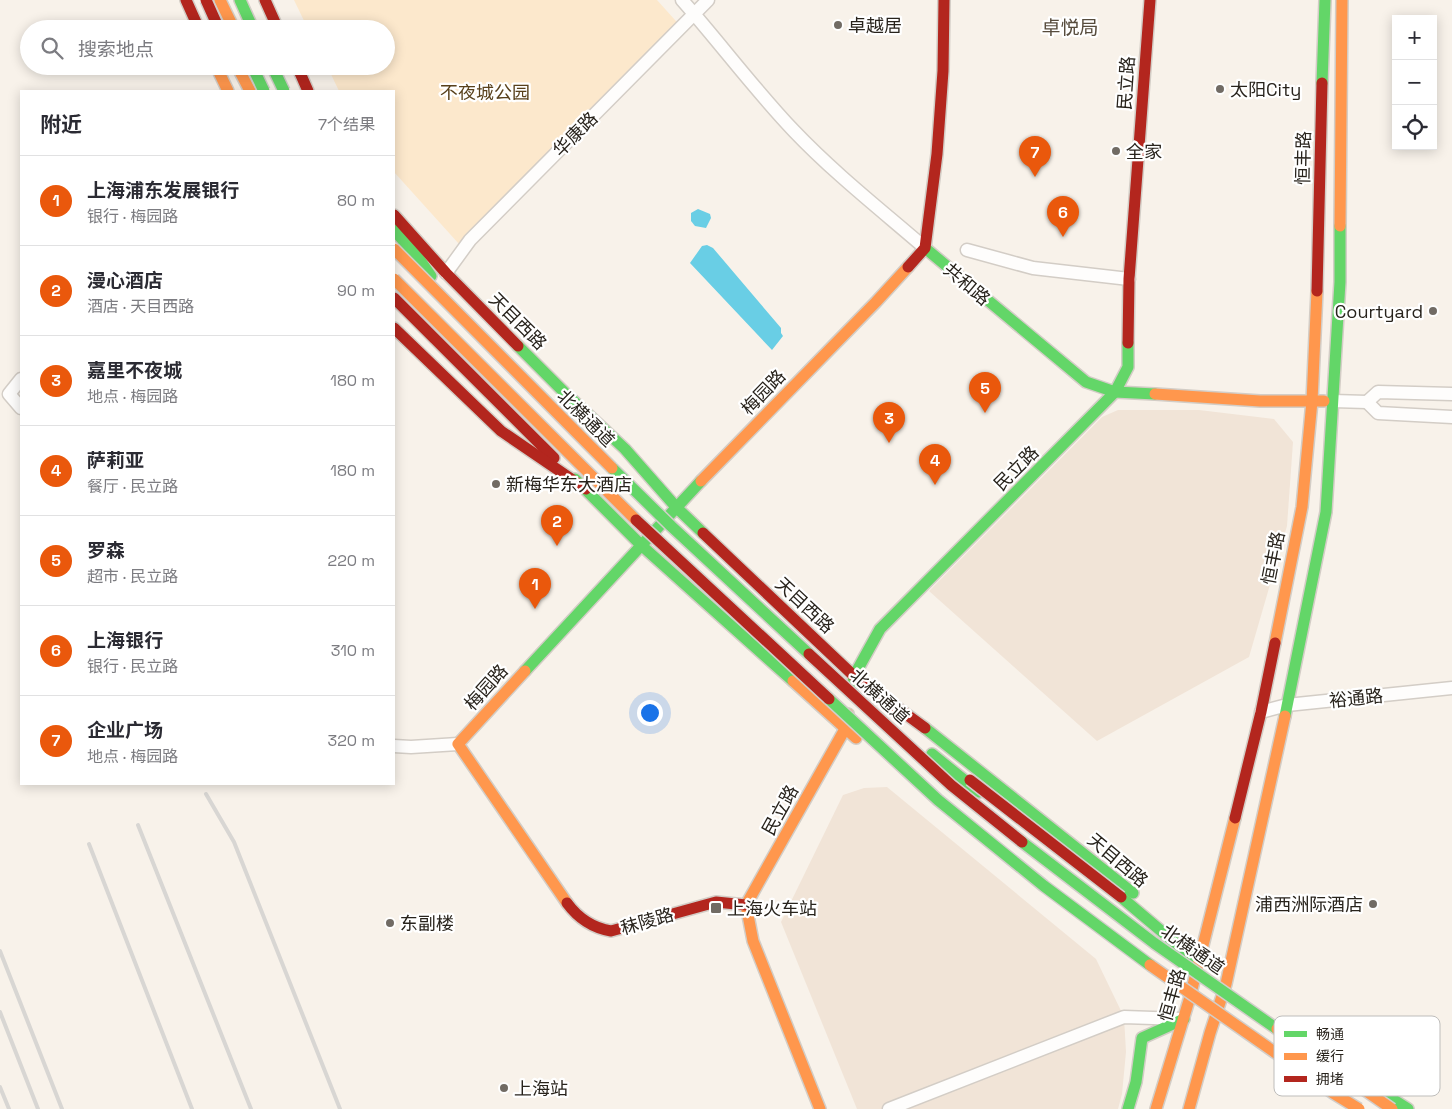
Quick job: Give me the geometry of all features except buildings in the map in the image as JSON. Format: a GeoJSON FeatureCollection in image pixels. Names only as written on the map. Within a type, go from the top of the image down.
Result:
{"type":"FeatureCollection","features":[{"type":"Feature","properties":{"kind":"main road"},"geometry":{"type":"LineString","coordinates":[[186,0],[195,20]]}},
{"type":"Feature","properties":{"kind":"main road"},"geometry":{"type":"LineString","coordinates":[[206,0],[214,20]]}},
{"type":"Feature","properties":{"kind":"main road"},"geometry":{"type":"LineString","coordinates":[[220,0],[230,20]]}},
{"type":"Feature","properties":{"kind":"main road"},"geometry":{"type":"LineString","coordinates":[[240,0],[249,20]]}},
{"type":"Feature","properties":{"kind":"main road"},"geometry":{"type":"LineString","coordinates":[[256,0],[264,20]]}},
{"type":"Feature","properties":{"kind":"main road"},"geometry":{"type":"LineString","coordinates":[[265,0],[274,20]]}},
{"type":"Feature","properties":{"kind":"main road"},"geometry":{"type":"LineString","coordinates":[[925,248],[937,154],[943,71],[944,0]]}},
{"type":"Feature","properties":{"kind":"main road","name":"民立路"},"geometry":{"type":"LineString","coordinates":[[746,905],[845,730],[854,676],[880,629],[1115,392],[1128,367],[1129,279],[1150,0]]}},
{"type":"Feature","properties":{"kind":"main road","name":"恒丰路"},"geometry":{"type":"LineString","coordinates":[[1156,1109],[1199,963],[1260,712],[1302,507],[1312,401],[1319,252],[1325,0]]}},
{"type":"Feature","properties":{"kind":"main road","name":"恒丰路"},"geometry":{"type":"LineString","coordinates":[[1189,1109],[1226,984],[1287,705],[1326,512],[1340,282],[1342,0]]}},
{"type":"Feature","properties":{"kind":"main road"},"geometry":{"type":"LineString","coordinates":[[220,75],[228,90]]}},
{"type":"Feature","properties":{"kind":"main road"},"geometry":{"type":"LineString","coordinates":[[239,75],[245,90]]}},
{"type":"Feature","properties":{"kind":"main road"},"geometry":{"type":"LineString","coordinates":[[240,75],[249,90]]}},
{"type":"Feature","properties":{"kind":"main road"},"geometry":{"type":"LineString","coordinates":[[256,75],[264,90]]}},
{"type":"Feature","properties":{"kind":"main road"},"geometry":{"type":"LineString","coordinates":[[276,75],[284,90]]}},
{"type":"Feature","properties":{"kind":"main road"},"geometry":{"type":"LineString","coordinates":[[291,75],[298,90]]}},
{"type":"Feature","properties":{"kind":"main road"},"geometry":{"type":"LineString","coordinates":[[301,75],[308,90]]}},
{"type":"Feature","properties":{"kind":"main road","name":"天目西路"},"geometry":{"type":"LineString","coordinates":[[395,216],[446,273],[564,392],[625,450],[676,507],[854,676],[899,708],[1129,889],[1199,963],[1274,1020]]}},
{"type":"Feature","properties":{"kind":"main road"},"geometry":{"type":"LineString","coordinates":[[395,231],[420,260],[462,319]]}},
{"type":"Feature","properties":{"kind":"main road","name":"共和路"},"geometry":{"type":"LineString","coordinates":[[925,248],[1086,382],[1115,392],[1260,401],[1333,401]]}},
{"type":"Feature","properties":{"kind":"main road","name":"梅园路"},"geometry":{"type":"LineString","coordinates":[[458,744],[676,507],[876,302],[925,248]]}},
{"type":"Feature","properties":{"kind":"main road","name":"北横通道"},"geometry":{"type":"LineString","coordinates":[[395,250],[671,526],[951,785],[1057,870],[1154,943],[1274,1027]]}},
{"type":"Feature","properties":{"kind":"main road"},"geometry":{"type":"LineString","coordinates":[[395,280],[657,541],[938,800],[1044,886],[1142,960],[1274,1052]]}},
{"type":"Feature","properties":{"kind":"main road"},"geometry":{"type":"LineString","coordinates":[[395,299],[641,545],[845,730],[1163,973],[1215,1017],[1274,1061]]}},
{"type":"Feature","properties":{"kind":"main road"},"geometry":{"type":"LineString","coordinates":[[395,329],[501,431],[586,490]]}},
{"type":"Feature","properties":{"kind":"main road"},"geometry":{"type":"LineString","coordinates":[[788,635],[1121,897],[1199,963]]}},
{"type":"Feature","properties":{"kind":"main road"},"geometry":{"type":"LineString","coordinates":[[854,676],[875,708],[1118,904],[1199,963]]}},
{"type":"Feature","properties":{"kind":"main road","name":"秣陵路"},"geometry":{"type":"LineString","coordinates":[[458,744],[574,911],[585,922],[599,930],[611,932],[716,902],[746,905]]}},
{"type":"Feature","properties":{"kind":"main road"},"geometry":{"type":"LineString","coordinates":[[746,905],[753,941],[820,1109]]}},
{"type":"Feature","properties":{"kind":"main road"},"geometry":{"type":"LineString","coordinates":[[1128,1109],[1136,1082],[1142,1038],[1184,1019]]}},
{"type":"Feature","properties":{"kind":"main road"},"geometry":{"type":"LineString","coordinates":[[1326,1096],[1345,1109]]}},
{"type":"Feature","properties":{"kind":"main road"},"geometry":{"type":"LineString","coordinates":[[1338,1096],[1359,1109]]}},
{"type":"Feature","properties":{"kind":"main road","name":"北横通道"},"geometry":{"type":"LineString","coordinates":[[1373,1096],[1392,1109]]}},
{"type":"Feature","properties":{"kind":"main road","name":"天目西路"},"geometry":{"type":"LineString","coordinates":[[1388,1096],[1408,1109]]}},
{"type":"Feature","properties":{"kind":"street","name":"共和路"},"geometry":{"type":"LineString","coordinates":[[682,0],[794,131],[833,168],[925,248]]}},
{"type":"Feature","properties":{"kind":"street","name":"华康路"},"geometry":{"type":"LineString","coordinates":[[446,273],[470,240],[708,0]]}},
{"type":"Feature","properties":{"kind":"street"},"geometry":{"type":"LineString","coordinates":[[265,90],[279,75]]}},
{"type":"Feature","properties":{"kind":"street"},"geometry":{"type":"LineString","coordinates":[[967,250],[1033,268],[1129,279]]}},
{"type":"Feature","properties":{"kind":"street"},"geometry":{"type":"LineString","coordinates":[[20,380],[9,394],[20,407]]}},
{"type":"Feature","properties":{"kind":"street"},"geometry":{"type":"LineString","coordinates":[[1367,402],[1378,392],[1452,394]]}},
{"type":"Feature","properties":{"kind":"street"},"geometry":{"type":"LineString","coordinates":[[1333,401],[1367,402],[1378,413],[1452,417]]}},
{"type":"Feature","properties":{"kind":"street","name":"裕通路"},"geometry":{"type":"LineString","coordinates":[[1260,712],[1287,705],[1452,688]]}},
{"type":"Feature","properties":{"kind":"street"},"geometry":{"type":"LineString","coordinates":[[395,746],[458,744]]}},
{"type":"Feature","properties":{"kind":"street"},"geometry":{"type":"LineString","coordinates":[[889,1109],[1124,1018],[1184,1019]]}},
{"type":"Feature","properties":{"kind":"shaded area"},"geometry":{"type":"Polygon","coordinates":[[[1118,410],[1199,410],[1274,419],[1293,442],[1287,526],[1249,657],[1097,741],[929,591],[1102,417],[1118,410]]]}},
{"type":"Feature","properties":{"kind":"shaded area"},"geometry":{"type":"Polygon","coordinates":[[[887,787],[1096,959],[1124,1017],[1126,1052],[1122,1094],[1118,1109],[857,1109],[781,922],[843,795],[864,788],[887,787]]]}},
{"type":"Feature","properties":{"kind":"green space","name":"不夜城公园"},"geometry":{"type":"Polygon","coordinates":[[[294,0],[657,0],[684,30],[459,244],[395,173],[395,90],[339,90],[331,75],[395,75],[395,20],[304,20],[294,0]]]}},
{"type":"Feature","properties":{"kind":"water"},"geometry":{"type":"Polygon","coordinates":[[[698,209],[710,214],[711,218],[706,228],[695,226],[691,221],[691,213],[698,209]]]}},
{"type":"Feature","properties":{"kind":"water"},"geometry":{"type":"Polygon","coordinates":[[[707,245],[713,248],[781,328],[783,336],[772,350],[690,263],[702,246],[707,245]]]}},
{"type":"Feature","properties":{"kind":"railway"},"geometry":{"type":"LineString","coordinates":[[206,794],[234,842],[340,1109]]}},
{"type":"Feature","properties":{"kind":"railway"},"geometry":{"type":"LineString","coordinates":[[138,825],[251,1109]]}},
{"type":"Feature","properties":{"kind":"railway"},"geometry":{"type":"LineString","coordinates":[[89,844],[192,1109]]}},
{"type":"Feature","properties":{"kind":"railway"},"geometry":{"type":"LineString","coordinates":[[0,951],[62,1109]]}},
{"type":"Feature","properties":{"kind":"railway"},"geometry":{"type":"LineString","coordinates":[[0,1012],[38,1109]]}},
{"type":"Feature","properties":{"kind":"railway"},"geometry":{"type":"LineString","coordinates":[[0,1087],[9,1109]]}},
{"type":"Feature","properties":{"kind":"traffic: fast"},"geometry":{"type":"LineString","coordinates":[[240,0],[249,20]]}},
{"type":"Feature","properties":{"kind":"traffic: fast"},"geometry":{"type":"LineString","coordinates":[[1322,83],[1325,0]]}},
{"type":"Feature","properties":{"kind":"traffic: fast"},"geometry":{"type":"LineString","coordinates":[[256,75],[264,90]]}},
{"type":"Feature","properties":{"kind":"traffic: fast"},"geometry":{"type":"LineString","coordinates":[[276,75],[284,90]]}},
{"type":"Feature","properties":{"kind":"traffic: fast"},"geometry":{"type":"LineString","coordinates":[[1285,716],[1326,512],[1340,282],[1340,226]]}},
{"type":"Feature","properties":{"kind":"traffic: fast"},"geometry":{"type":"LineString","coordinates":[[395,231],[431,276]]}},
{"type":"Feature","properties":{"kind":"traffic: fast"},"geometry":{"type":"LineString","coordinates":[[925,248],[1086,382],[1115,392],[1155,394]]}},
{"type":"Feature","properties":{"kind":"traffic: fast"},"geometry":{"type":"LineString","coordinates":[[852,689],[854,676],[880,629],[1115,392],[1128,367],[1128,343]]}},
{"type":"Feature","properties":{"kind":"traffic: fast"},"geometry":{"type":"LineString","coordinates":[[518,346],[625,449],[676,507],[703,533]]}},
{"type":"Feature","properties":{"kind":"traffic: fast"},"geometry":{"type":"LineString","coordinates":[[612,468],[671,526],[809,654]]}},
{"type":"Feature","properties":{"kind":"traffic: fast"},"geometry":{"type":"LineString","coordinates":[[575,479],[641,545],[793,681]]}},
{"type":"Feature","properties":{"kind":"traffic: fast"},"geometry":{"type":"LineString","coordinates":[[525,671],[701,481]]}},
{"type":"Feature","properties":{"kind":"traffic: fast"},"geometry":{"type":"LineString","coordinates":[[829,699],[938,800],[1044,886],[1150,965]]}},
{"type":"Feature","properties":{"kind":"traffic: fast"},"geometry":{"type":"LineString","coordinates":[[925,728],[1133,893]]}},
{"type":"Feature","properties":{"kind":"traffic: fast"},"geometry":{"type":"LineString","coordinates":[[932,754],[979,792]]}},
{"type":"Feature","properties":{"kind":"traffic: fast"},"geometry":{"type":"LineString","coordinates":[[1022,842],[1154,943],[1274,1027]]}},
{"type":"Feature","properties":{"kind":"traffic: fast"},"geometry":{"type":"LineString","coordinates":[[1121,897],[1199,963]]}},
{"type":"Feature","properties":{"kind":"traffic: fast"},"geometry":{"type":"LineString","coordinates":[[1128,1109],[1136,1082],[1142,1038],[1184,1019]]}},
{"type":"Feature","properties":{"kind":"traffic: fast"},"geometry":{"type":"LineString","coordinates":[[1387,1096],[1408,1109]]}},
{"type":"Feature","properties":{"kind":"traffic: slow"},"geometry":{"type":"LineString","coordinates":[[220,0],[230,20]]}},
{"type":"Feature","properties":{"kind":"traffic: slow"},"geometry":{"type":"LineString","coordinates":[[1340,226],[1342,0]]}},
{"type":"Feature","properties":{"kind":"traffic: slow"},"geometry":{"type":"LineString","coordinates":[[220,75],[228,90]]}},
{"type":"Feature","properties":{"kind":"traffic: slow"},"geometry":{"type":"LineString","coordinates":[[242,75],[249,90]]}},
{"type":"Feature","properties":{"kind":"traffic: slow"},"geometry":{"type":"LineString","coordinates":[[395,250],[612,468]]}},
{"type":"Feature","properties":{"kind":"traffic: slow"},"geometry":{"type":"LineString","coordinates":[[701,481],[908,267]]}},
{"type":"Feature","properties":{"kind":"traffic: slow"},"geometry":{"type":"LineString","coordinates":[[395,280],[636,520]]}},
{"type":"Feature","properties":{"kind":"traffic: slow"},"geometry":{"type":"LineString","coordinates":[[1275,643],[1302,507],[1312,401],[1317,291]]}},
{"type":"Feature","properties":{"kind":"traffic: slow"},"geometry":{"type":"LineString","coordinates":[[1155,394],[1260,401],[1324,401]]}},
{"type":"Feature","properties":{"kind":"traffic: slow"},"geometry":{"type":"LineString","coordinates":[[525,671],[458,744],[567,903]]}},
{"type":"Feature","properties":{"kind":"traffic: slow"},"geometry":{"type":"LineString","coordinates":[[793,681],[856,738]]}},
{"type":"Feature","properties":{"kind":"traffic: slow"},"geometry":{"type":"LineString","coordinates":[[746,905],[845,729],[848,714]]}},
{"type":"Feature","properties":{"kind":"traffic: slow"},"geometry":{"type":"LineString","coordinates":[[1189,1109],[1226,984],[1285,716]]}},
{"type":"Feature","properties":{"kind":"traffic: slow"},"geometry":{"type":"LineString","coordinates":[[1156,1109],[1190,997],[1235,818]]}},
{"type":"Feature","properties":{"kind":"traffic: slow"},"geometry":{"type":"LineString","coordinates":[[746,905],[753,941],[820,1109]]}},
{"type":"Feature","properties":{"kind":"traffic: slow"},"geometry":{"type":"LineString","coordinates":[[1150,965],[1274,1052]]}},
{"type":"Feature","properties":{"kind":"traffic: slow"},"geometry":{"type":"LineString","coordinates":[[1338,1096],[1359,1109]]}},
{"type":"Feature","properties":{"kind":"traffic: slow"},"geometry":{"type":"LineString","coordinates":[[1373,1096],[1392,1109]]}},
{"type":"Feature","properties":{"kind":"traffic: jam"},"geometry":{"type":"LineString","coordinates":[[186,0],[195,20]]}},
{"type":"Feature","properties":{"kind":"traffic: jam"},"geometry":{"type":"LineString","coordinates":[[206,0],[215,20]]}},
{"type":"Feature","properties":{"kind":"traffic: jam"},"geometry":{"type":"LineString","coordinates":[[265,0],[274,20]]}},
{"type":"Feature","properties":{"kind":"traffic: jam"},"geometry":{"type":"LineString","coordinates":[[908,267],[925,248],[937,154],[943,71],[944,0]]}},
{"type":"Feature","properties":{"kind":"traffic: jam"},"geometry":{"type":"LineString","coordinates":[[1128,343],[1129,279],[1150,0]]}},
{"type":"Feature","properties":{"kind":"traffic: jam"},"geometry":{"type":"LineString","coordinates":[[301,75],[308,90]]}},
{"type":"Feature","properties":{"kind":"traffic: jam"},"geometry":{"type":"LineString","coordinates":[[1317,291],[1322,83]]}},
{"type":"Feature","properties":{"kind":"traffic: jam"},"geometry":{"type":"LineString","coordinates":[[395,216],[446,273],[518,346]]}},
{"type":"Feature","properties":{"kind":"traffic: jam"},"geometry":{"type":"LineString","coordinates":[[395,299],[554,458]]}},
{"type":"Feature","properties":{"kind":"traffic: jam"},"geometry":{"type":"LineString","coordinates":[[395,329],[501,431],[586,489]]}},
{"type":"Feature","properties":{"kind":"traffic: jam"},"geometry":{"type":"LineString","coordinates":[[636,520],[829,699]]}},
{"type":"Feature","properties":{"kind":"traffic: jam"},"geometry":{"type":"LineString","coordinates":[[703,533],[854,676],[925,728]]}},
{"type":"Feature","properties":{"kind":"traffic: jam"},"geometry":{"type":"LineString","coordinates":[[1235,818],[1261,712],[1275,643]]}},
{"type":"Feature","properties":{"kind":"traffic: jam"},"geometry":{"type":"LineString","coordinates":[[809,654],[951,785],[1022,842]]}},
{"type":"Feature","properties":{"kind":"traffic: jam"},"geometry":{"type":"LineString","coordinates":[[970,780],[1121,897]]}},
{"type":"Feature","properties":{"kind":"traffic: jam"},"geometry":{"type":"LineString","coordinates":[[567,903],[586,921],[611,931],[716,902],[746,905]]}},
{"type":"Feature","properties":{"kind":"place","name":"卓越居"},"geometry":{"type":"Point","coordinates":[838,25]}},
{"type":"Feature","properties":{"kind":"place","name":"太阳City"},"geometry":{"type":"Point","coordinates":[1220,89]}},
{"type":"Feature","properties":{"kind":"place","name":"全家"},"geometry":{"type":"Point","coordinates":[1116,151]}},
{"type":"Feature","properties":{"kind":"place","name":"企业广场"},"geometry":{"type":"Point","coordinates":[1035,177]}},
{"type":"Feature","properties":{"kind":"place","name":"上海银行"},"geometry":{"type":"Point","coordinates":[1063,237]}},
{"type":"Feature","properties":{"kind":"place","name":"Courtyard"},"geometry":{"type":"Point","coordinates":[1433,311]}},
{"type":"Feature","properties":{"kind":"place","name":"罗森"},"geometry":{"type":"Point","coordinates":[985,413]}},
{"type":"Feature","properties":{"kind":"place","name":"嘉里不夜城"},"geometry":{"type":"Point","coordinates":[889,443]}},
{"type":"Feature","properties":{"kind":"place","name":"新梅华东大酒店"},"geometry":{"type":"Point","coordinates":[496,484]}},
{"type":"Feature","properties":{"kind":"place","name":"萨莉亚"},"geometry":{"type":"Point","coordinates":[935,485]}},
{"type":"Feature","properties":{"kind":"place","name":"漫心酒店"},"geometry":{"type":"Point","coordinates":[557,546]}},
{"type":"Feature","properties":{"kind":"place","name":"上海浦东发展银行"},"geometry":{"type":"Point","coordinates":[535,609]}},
{"type":"Feature","properties":{"kind":"place","name":"浦西洲际酒店"},"geometry":{"type":"Point","coordinates":[1373,904]}},
{"type":"Feature","properties":{"kind":"place","name":"上海火车站"},"geometry":{"type":"Point","coordinates":[716,908]}},
{"type":"Feature","properties":{"kind":"place","name":"东副楼"},"geometry":{"type":"Point","coordinates":[390,923]}},
{"type":"Feature","properties":{"kind":"place","name":"上海站"},"geometry":{"type":"Point","coordinates":[504,1088]}},
{"type":"Feature","properties":{"kind":"district","name":"卓悦局"},"geometry":{"type":"Point","coordinates":[1070,27]}}]}
